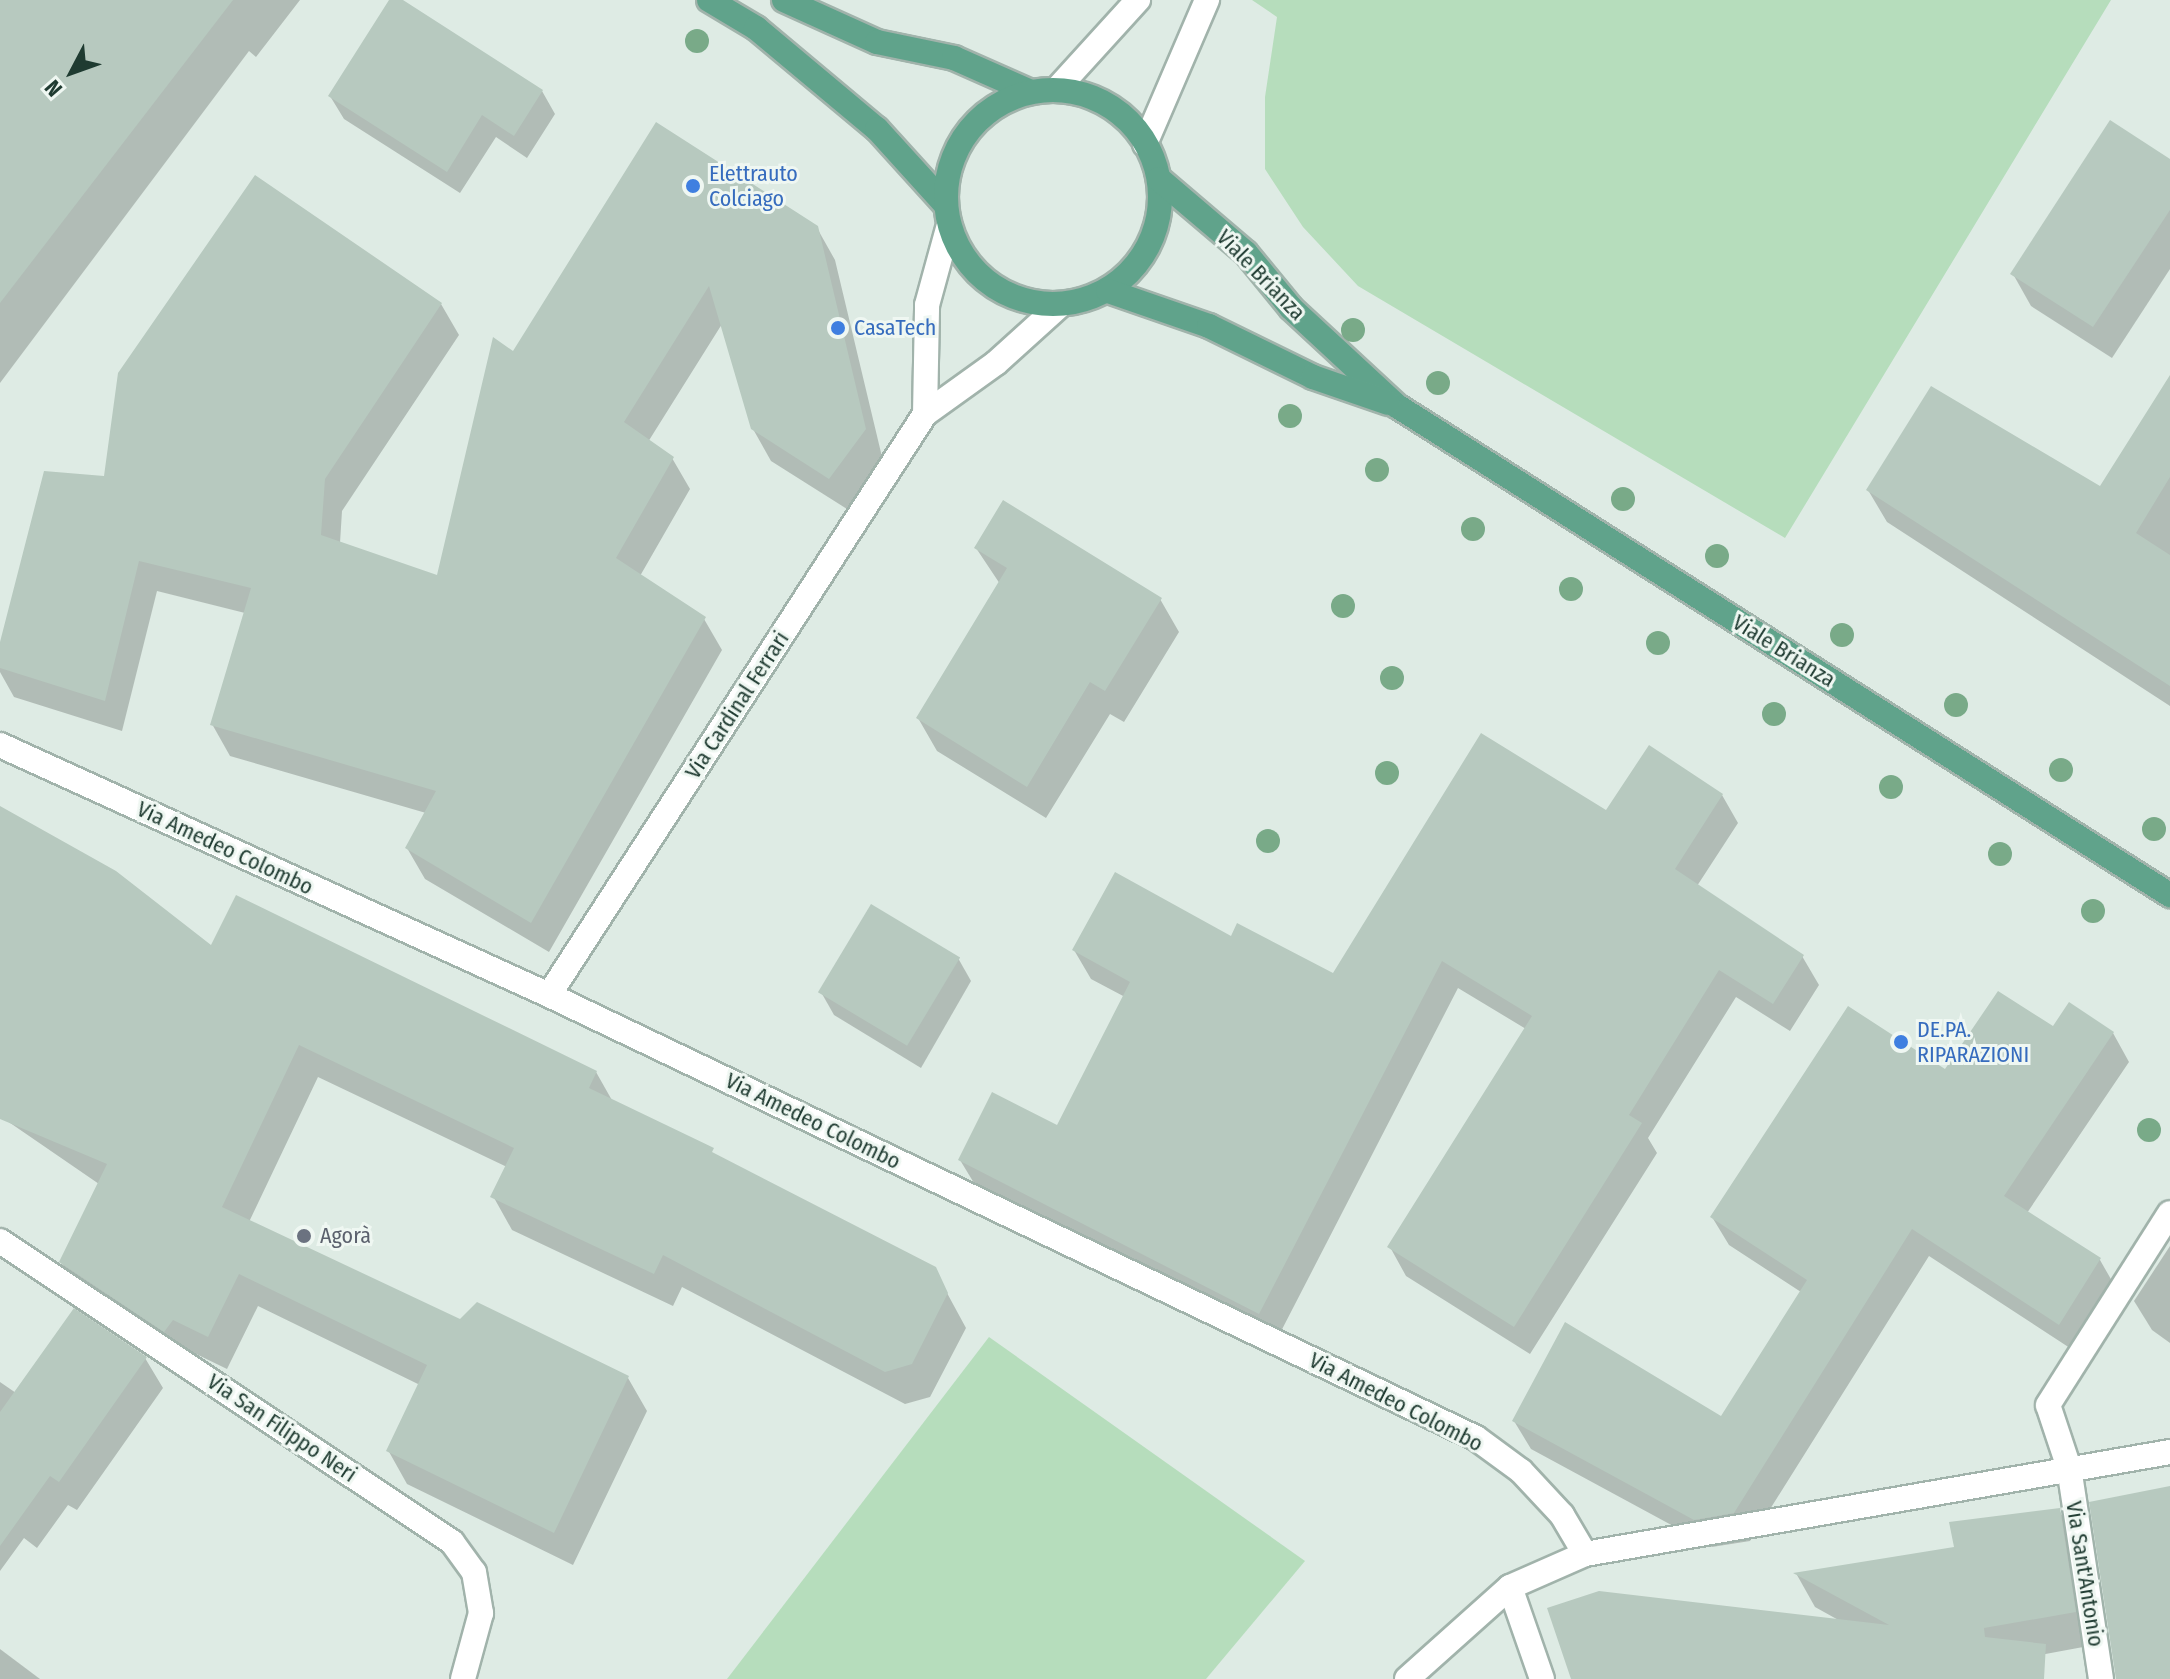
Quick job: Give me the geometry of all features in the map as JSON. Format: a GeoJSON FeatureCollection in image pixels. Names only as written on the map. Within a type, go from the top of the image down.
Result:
{"type":"FeatureCollection","features":[{"type":"Feature","properties":{"kind":"main road"},"geometry":{"type":"LineString","coordinates":[[709,0],[756,28],[877,129],[944,203]]}},
{"type":"Feature","properties":{"kind":"main road","name":"Viale Brianza"},"geometry":{"type":"LineString","coordinates":[[784,0],[877,42],[954,58],[1031,92]]}},
{"type":"Feature","properties":{"kind":"main road","name":"Viale Brianza"},"geometry":{"type":"LineString","coordinates":[[1056,90],[1092,97],[1112,110],[1145,144],[1159,179],[1159,212],[1151,243],[1134,270],[1108,291],[1059,306],[990,286],[948,228],[944,203],[947,173],[959,144],[977,120],[1003,102],[1031,92],[1056,90]]}},
{"type":"Feature","properties":{"kind":"main road","name":"Viale Brianza"},"geometry":{"type":"LineString","coordinates":[[1159,179],[1246,253],[1291,308],[1397,406],[2170,895]]}},
{"type":"Feature","properties":{"kind":"main road","name":"Viale Brianza"},"geometry":{"type":"LineString","coordinates":[[1108,291],[1209,326],[1313,377],[1397,406]]}},
{"type":"Feature","properties":{"kind":"street"},"geometry":{"type":"LineString","coordinates":[[1056,90],[1138,0]]}},
{"type":"Feature","properties":{"kind":"street"},"geometry":{"type":"LineString","coordinates":[[1145,144],[1207,0]]}},
{"type":"Feature","properties":{"kind":"street"},"geometry":{"type":"LineString","coordinates":[[925,414],[927,305],[948,228]]}},
{"type":"Feature","properties":{"kind":"street","name":"Via Cardinal Ferrari"},"geometry":{"type":"LineString","coordinates":[[549,995],[925,414],[996,363],[1059,306]]}},
{"type":"Feature","properties":{"kind":"street","name":"Via Amedeo Colombo"},"geometry":{"type":"LineString","coordinates":[[0,745],[549,995],[1476,1438],[1521,1471],[1562,1515],[1585,1554]]}},
{"type":"Feature","properties":{"kind":"street","name":"Via Sant'Antonio"},"geometry":{"type":"LineString","coordinates":[[2101,1679],[2069,1468],[2048,1405],[2170,1213]]}},
{"type":"Feature","properties":{"kind":"street","name":"Via San Filippo Neri"},"geometry":{"type":"LineString","coordinates":[[0,1241],[452,1542],[474,1572],[481,1613],[466,1673]]}},
{"type":"Feature","properties":{"kind":"street"},"geometry":{"type":"LineString","coordinates":[[1407,1679],[1510,1587],[1585,1554],[2170,1452]]}},
{"type":"Feature","properties":{"kind":"street"},"geometry":{"type":"LineString","coordinates":[[1510,1587],[1542,1679]]}},
{"type":"Feature","properties":{"kind":"green space"},"geometry":{"type":"Polygon","coordinates":[[[1252,0],[2111,0],[1785,538],[1358,286],[1303,227],[1265,169],[1265,97],[1277,17],[1252,0]]]}},
{"type":"Feature","properties":{"kind":"green space"},"geometry":{"type":"Polygon","coordinates":[[[989,1337],[1305,1561],[1206,1679],[727,1679],[989,1337]]]}},
{"type":"Feature","properties":{"kind":"building"},"geometry":{"type":"Polygon","coordinates":[[[0,0],[233,0],[0,303],[0,0]]]}},
{"type":"Feature","properties":{"kind":"building"},"geometry":{"type":"Polygon","coordinates":[[[389,0],[403,0],[543,90],[514,136],[482,115],[447,172],[328,96],[389,0]]]}},
{"type":"Feature","properties":{"kind":"building"},"geometry":{"type":"Polygon","coordinates":[[[2110,120],[2170,159],[2170,210],[2093,327],[2010,274],[2110,120]]]}},
{"type":"Feature","properties":{"kind":"building"},"geometry":{"type":"Polygon","coordinates":[[[656,122],[818,226],[866,429],[829,479],[751,429],[709,286],[624,422],[674,457],[616,558],[706,617],[531,923],[405,848],[436,791],[210,725],[251,588],[139,561],[105,701],[0,668],[0,642],[44,471],[104,476],[118,373],[255,175],[442,303],[325,479],[321,535],[437,575],[493,337],[513,351],[656,122]]]}},
{"type":"Feature","properties":{"kind":"building"},"geometry":{"type":"Polygon","coordinates":[[[2170,375],[2170,477],[2136,533],[2170,555],[2170,686],[1866,490],[1931,386],[2100,486],[2170,375]]]}},
{"type":"Feature","properties":{"kind":"building"},"geometry":{"type":"Polygon","coordinates":[[[1003,500],[1162,598],[1105,691],[1090,682],[1027,787],[916,718],[1007,568],[974,548],[1003,500]]]}},
{"type":"Feature","properties":{"kind":"building"},"geometry":{"type":"Polygon","coordinates":[[[1481,733],[1606,810],[1649,745],[1723,794],[1675,869],[1804,955],[1773,1004],[1719,970],[1629,1115],[1642,1123],[1514,1327],[1387,1247],[1532,1016],[1442,961],[1259,1314],[958,1160],[992,1092],[1057,1125],[1130,982],[1072,950],[1115,872],[1231,936],[1237,923],[1333,973],[1481,733]]]}},
{"type":"Feature","properties":{"kind":"building"},"geometry":{"type":"Polygon","coordinates":[[[0,806],[116,871],[211,945],[236,895],[597,1071],[589,1088],[714,1148],[712,1152],[936,1267],[948,1293],[912,1364],[885,1372],[663,1255],[654,1274],[490,1197],[514,1148],[299,1045],[222,1207],[460,1319],[477,1302],[629,1376],[554,1533],[386,1451],[427,1365],[239,1274],[208,1337],[173,1320],[164,1332],[59,1262],[107,1164],[0,1119],[0,806]]]}},
{"type":"Feature","properties":{"kind":"building"},"geometry":{"type":"Polygon","coordinates":[[[871,904],[960,958],[907,1046],[818,992],[871,904]]]}},
{"type":"Feature","properties":{"kind":"building"},"geometry":{"type":"Polygon","coordinates":[[[1998,991],[2053,1026],[2069,1002],[2114,1032],[2004,1196],[2101,1258],[2059,1325],[1912,1229],[1734,1513],[1694,1520],[1512,1421],[1565,1322],[1721,1416],[1807,1280],[1710,1217],[1848,1006],[1945,1069],[1998,991]]]}},
{"type":"Feature","properties":{"kind":"building"},"geometry":{"type":"Polygon","coordinates":[[[74,1308],[147,1357],[59,1482],[50,1476],[0,1546],[0,1412],[74,1308]]]}},
{"type":"Feature","properties":{"kind":"building"},"geometry":{"type":"Polygon","coordinates":[[[2170,1486],[2170,1679],[2116,1679],[2089,1502],[2170,1486]]]}},
{"type":"Feature","properties":{"kind":"building"},"geometry":{"type":"Polygon","coordinates":[[[2060,1508],[2076,1612],[1984,1628],[1985,1637],[2046,1644],[2044,1679],[1571,1679],[1547,1608],[1599,1591],[1889,1625],[1793,1573],[1954,1547],[1949,1522],[2060,1508]]]}},
{"type":"Feature","properties":{"kind":"place","name":"Elettrauto Colciago"},"geometry":{"type":"Point","coordinates":[693,186]}},
{"type":"Feature","properties":{"kind":"place","name":"CasaTech"},"geometry":{"type":"Point","coordinates":[838,328]}},
{"type":"Feature","properties":{"kind":"place","name":"DE.PA. RIPARAZIONI"},"geometry":{"type":"Point","coordinates":[1901,1042]}},
{"type":"Feature","properties":{"kind":"place","name":"Agorà"},"geometry":{"type":"Point","coordinates":[304,1236]}}]}
